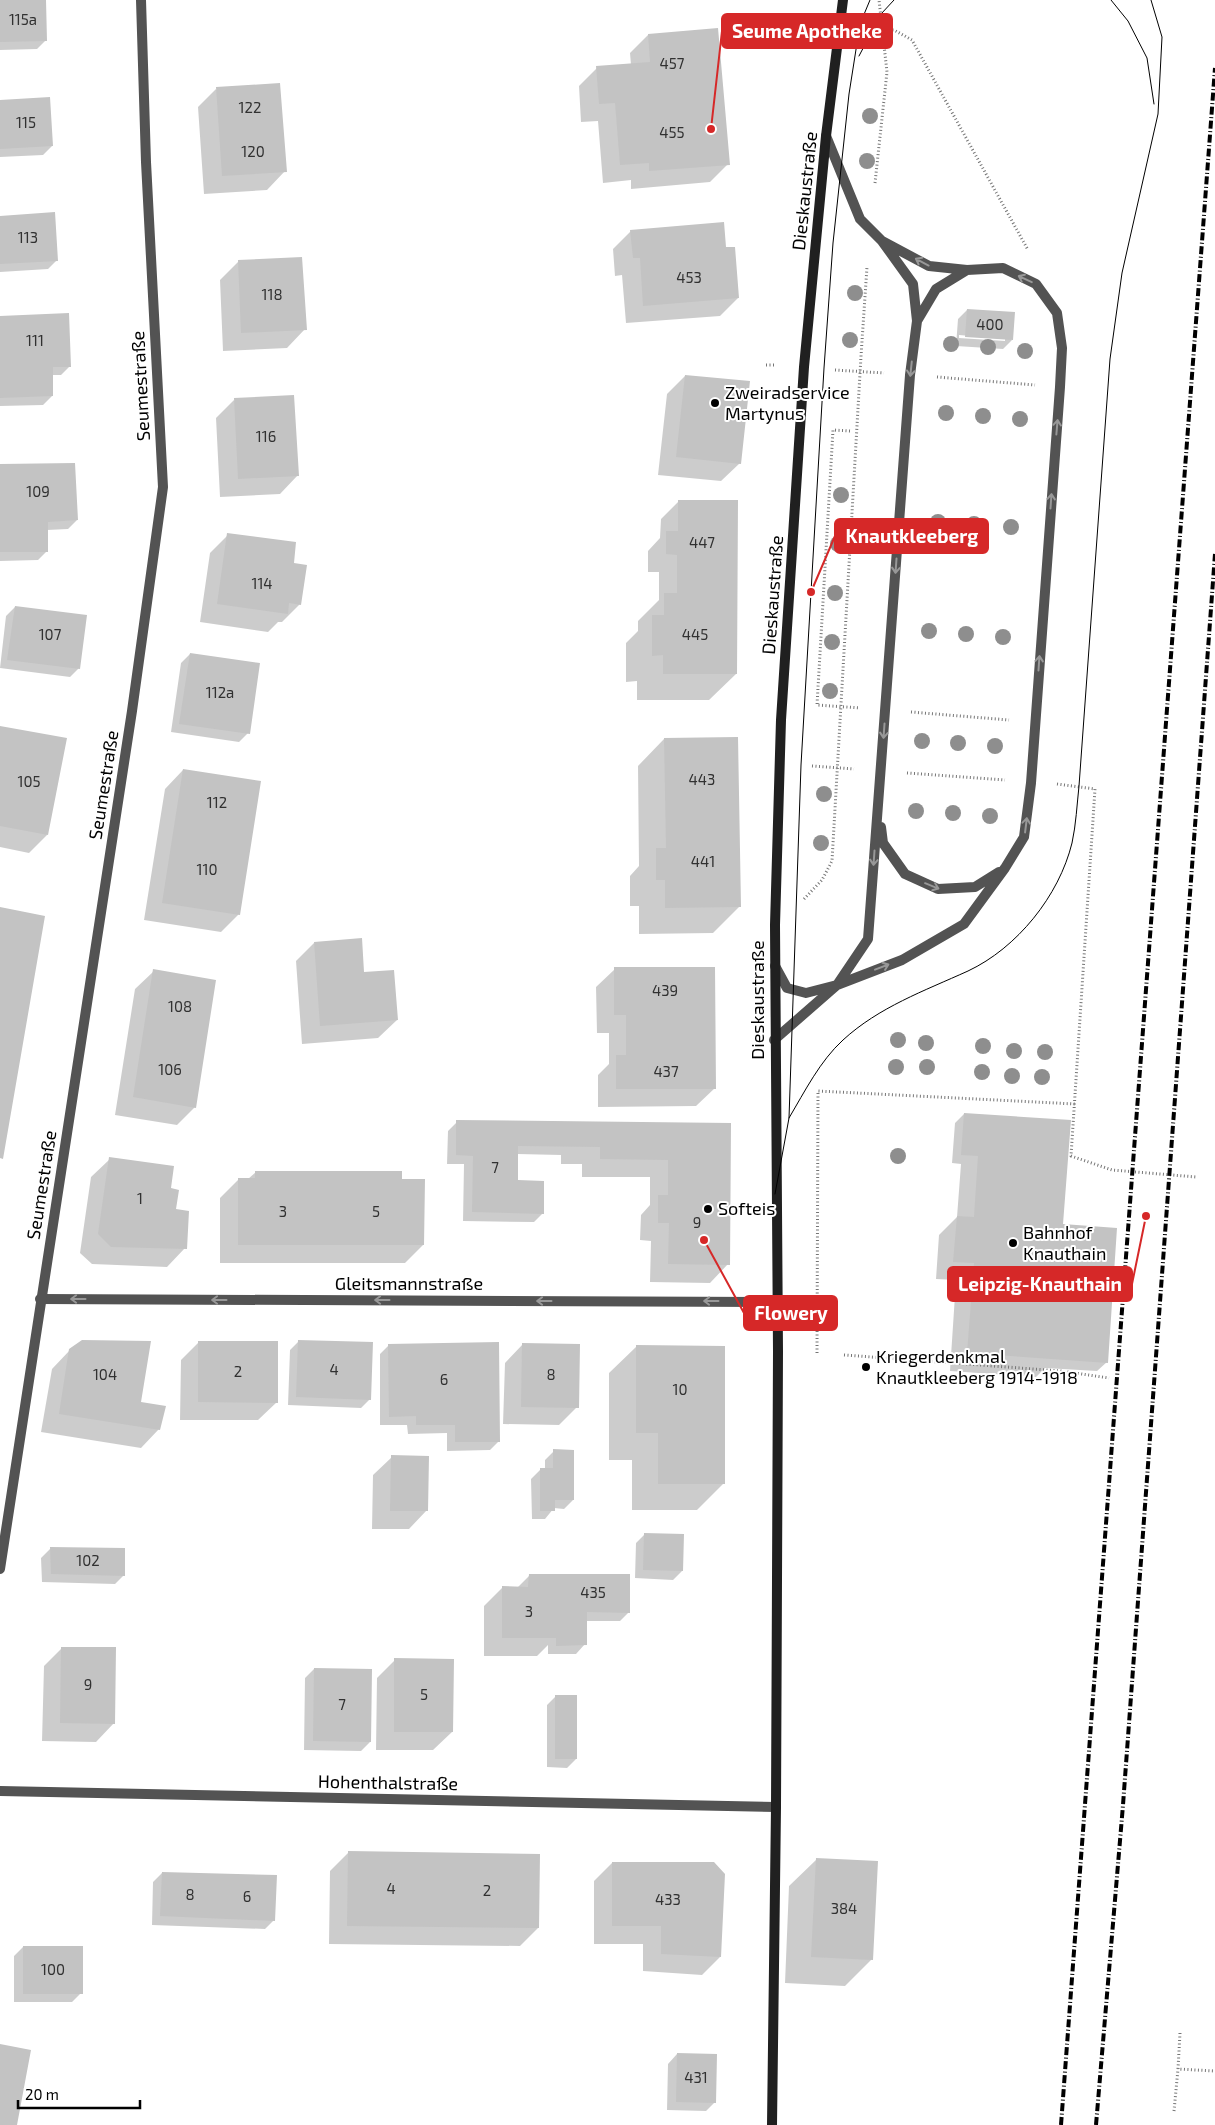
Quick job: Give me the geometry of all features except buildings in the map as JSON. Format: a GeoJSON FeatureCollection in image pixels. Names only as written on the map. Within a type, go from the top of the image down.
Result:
{"type":"FeatureCollection","features":[{"type":"Feature","properties":{"kind":"main road","name":"Dieskaustraße"},"geometry":{"type":"LineString","coordinates":[[772,2125],[776,1807],[777,1302],[774,1040],[775,925],[781,720],[800,426],[826,136],[843,0]]}},
{"type":"Feature","properties":{"kind":"street","name":"Seumestraße"},"geometry":{"type":"LineString","coordinates":[[0,1569],[40,1299],[132,711],[163,487],[146,162],[141,0]]}},
{"type":"Feature","properties":{"kind":"street"},"geometry":{"type":"LineString","coordinates":[[774,1040],[837,985],[868,939],[910,375],[917,321],[913,284],[882,241],[860,219],[826,136]]}},
{"type":"Feature","properties":{"kind":"street"},"geometry":{"type":"LineString","coordinates":[[775,966],[788,988],[806,994],[837,985],[902,960],[964,924],[1005,868],[1024,837],[1031,783],[1060,387],[1062,348],[1057,313],[1036,284],[1003,268],[967,270],[929,266],[882,241]]}},
{"type":"Feature","properties":{"kind":"street"},"geometry":{"type":"LineString","coordinates":[[917,321],[936,289],[967,270]]}},
{"type":"Feature","properties":{"kind":"street"},"geometry":{"type":"LineString","coordinates":[[878,809],[884,844],[905,874],[938,889],[975,887],[1005,868]]}},
{"type":"Feature","properties":{"kind":"street","name":"Gleitsmannstraße"},"geometry":{"type":"LineString","coordinates":[[40,1299],[777,1302]]}},
{"type":"Feature","properties":{"kind":"street","name":"Hohenthalstraße"},"geometry":{"type":"LineString","coordinates":[[0,1791],[776,1807]]}},
{"type":"Feature","properties":{"kind":"path"},"geometry":{"type":"LineString","coordinates":[[875,189],[887,72],[879,0]]}},
{"type":"Feature","properties":{"kind":"path"},"geometry":{"type":"LineString","coordinates":[[882,29],[894,30],[912,40],[1030,254],[1036,284]]}},
{"type":"Feature","properties":{"kind":"path"},"geometry":{"type":"LineString","coordinates":[[775,925],[812,892],[832,861],[868,262]]}},
{"type":"Feature","properties":{"kind":"path"},"geometry":{"type":"LineString","coordinates":[[766,365],[775,365]]}},
{"type":"Feature","properties":{"kind":"path"},"geometry":{"type":"LineString","coordinates":[[835,370],[890,374]]}},
{"type":"Feature","properties":{"kind":"path"},"geometry":{"type":"LineString","coordinates":[[936,377],[1035,385]]}},
{"type":"Feature","properties":{"kind":"path"},"geometry":{"type":"LineString","coordinates":[[850,431],[833,430],[817,705],[860,708]]}},
{"type":"Feature","properties":{"kind":"path"},"geometry":{"type":"LineString","coordinates":[[911,712],[1010,720]]}},
{"type":"Feature","properties":{"kind":"path"},"geometry":{"type":"LineString","coordinates":[[812,766],[861,769]]}},
{"type":"Feature","properties":{"kind":"path"},"geometry":{"type":"LineString","coordinates":[[907,773],[1005,780]]}},
{"type":"Feature","properties":{"kind":"path"},"geometry":{"type":"LineString","coordinates":[[1058,784],[1095,789],[1071,1156],[1112,1170],[1196,1177]]}},
{"type":"Feature","properties":{"kind":"path"},"geometry":{"type":"LineString","coordinates":[[817,1353],[818,1091],[1075,1104]]}},
{"type":"Feature","properties":{"kind":"path"},"geometry":{"type":"LineString","coordinates":[[844,1355],[1061,1371],[1109,1378]]}},
{"type":"Feature","properties":{"kind":"path"},"geometry":{"type":"LineString","coordinates":[[1174,2111],[1180,2033]]}},
{"type":"Feature","properties":{"kind":"path"},"geometry":{"type":"LineString","coordinates":[[1178,2069],[1215,2071]]}},
{"type":"Feature","properties":{"kind":"tram line"},"geometry":{"type":"LineString","coordinates":[[775,1194],[789,1118],[801,765],[833,243],[849,94],[860,24],[870,0]]}},
{"type":"Feature","properties":{"kind":"tram line"},"geometry":{"type":"LineString","coordinates":[[859,56],[881,14],[894,0]]}},
{"type":"Feature","properties":{"kind":"tram line"},"geometry":{"type":"LineString","coordinates":[[1111,0],[1128,21],[1147,58],[1154,104]]}},
{"type":"Feature","properties":{"kind":"tram line"},"geometry":{"type":"LineString","coordinates":[[789,1118],[813,1077],[827,1057],[843,1040],[857,1028],[887,1009],[968,971],[1003,949],[1034,918],[1046,901],[1066,863],[1072,843],[1079,786],[1110,359],[1122,273],[1158,114],[1162,37],[1151,0]]}},
{"type":"Feature","properties":{"kind":"railway"},"geometry":{"type":"LineString","coordinates":[[1061,2125],[1215,68]]}},
{"type":"Feature","properties":{"kind":"railway"},"geometry":{"type":"LineString","coordinates":[[1096,2125],[1123,1805],[1215,554]]}},
{"type":"Feature","properties":{"kind":"place","name":"Seume Apotheke"},"geometry":{"type":"Point","coordinates":[711,129]}},
{"type":"Feature","properties":{"kind":"place","name":"Zweiradservice Martynus"},"geometry":{"type":"Point","coordinates":[715,403]}},
{"type":"Feature","properties":{"kind":"place","name":"Knautkleeberg"},"geometry":{"type":"Point","coordinates":[811,592]}},
{"type":"Feature","properties":{"kind":"place","name":"Softeis"},"geometry":{"type":"Point","coordinates":[708,1209]}},
{"type":"Feature","properties":{"kind":"place","name":"Leipzig-Knauthain"},"geometry":{"type":"Point","coordinates":[1146,1216]}},
{"type":"Feature","properties":{"kind":"place","name":"Flowery"},"geometry":{"type":"Point","coordinates":[704,1240]}},
{"type":"Feature","properties":{"kind":"place","name":"Bahnhof Knauthain"},"geometry":{"type":"Point","coordinates":[1013,1243]}},
{"type":"Feature","properties":{"kind":"place","name":"Kriegerdenkmal Knautkleeberg 1914-1918"},"geometry":{"type":"Point","coordinates":[866,1367]}}]}
